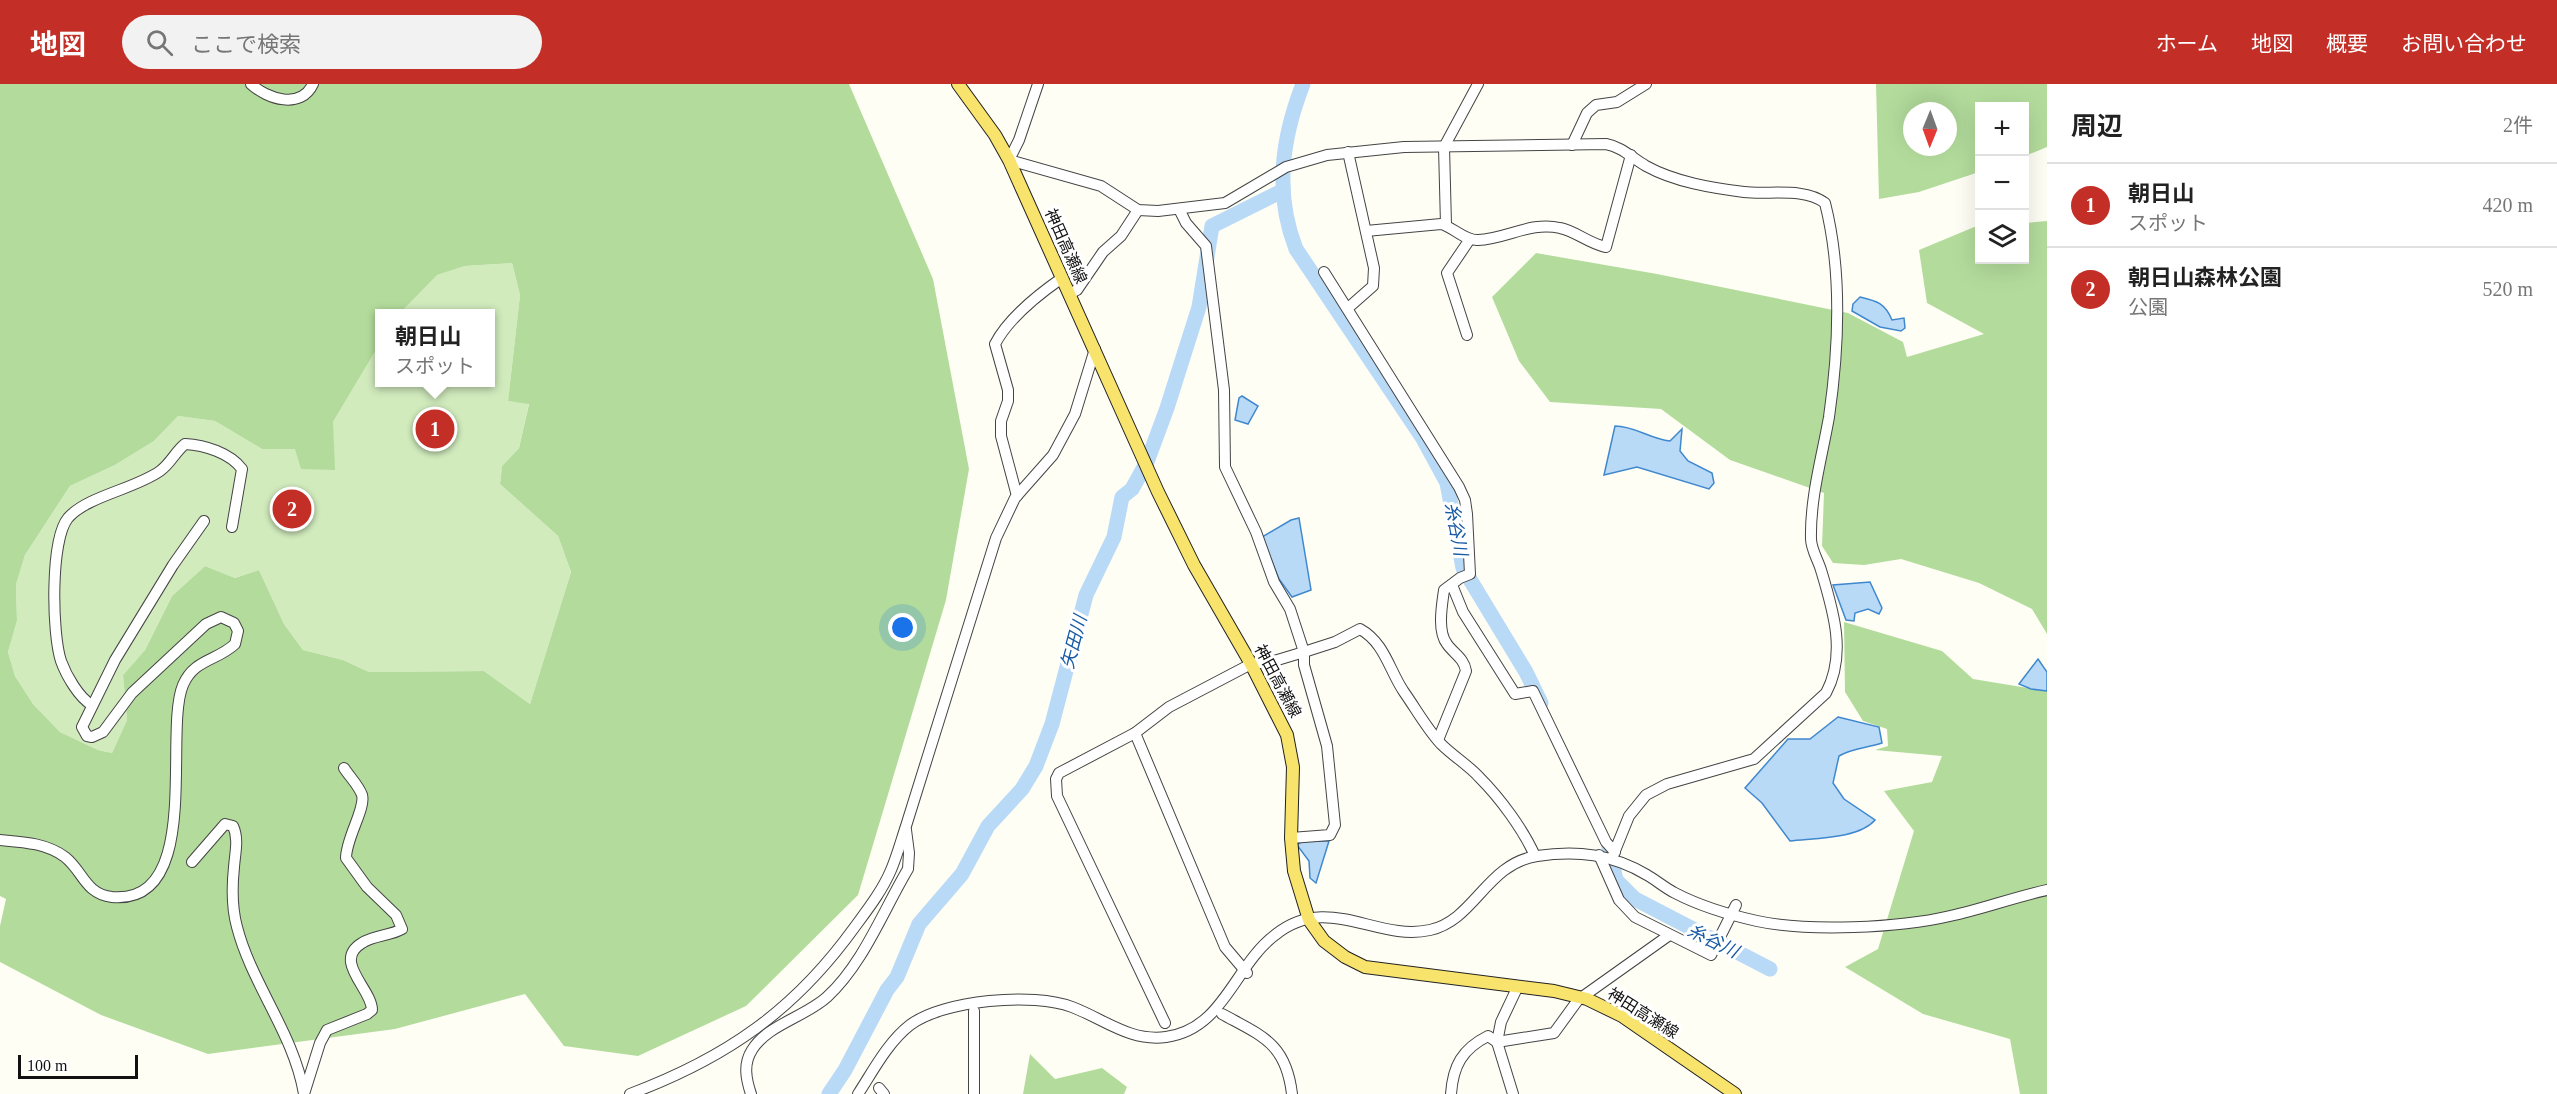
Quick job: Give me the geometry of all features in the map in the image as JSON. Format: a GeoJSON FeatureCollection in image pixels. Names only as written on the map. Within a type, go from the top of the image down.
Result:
{"type":"FeatureCollection","features":[{"type":"Feature","properties":{"kind":"main road","name":"神田高瀬線"},"geometry":{"type":"LineString","coordinates":[[958,84],[995,135],[1009,160],[1158,492],[1194,564],[1251,664],[1287,735],[1293,767],[1291,838],[1294,872],[1309,920],[1324,941],[1345,957],[1365,967],[1518,986],[1581,997],[1622,1016],[1735,1094]]}},
{"type":"Feature","properties":{"kind":"street"},"geometry":{"type":"LineString","coordinates":[[251,84],[280,101],[300,98],[313,84]]}},
{"type":"Feature","properties":{"kind":"street"},"geometry":{"type":"LineString","coordinates":[[1038,84],[1019,140],[1009,160],[1101,186],[1138,210],[1179,210],[1225,203],[1291,165],[1348,152],[1444,147],[1606,144],[1617,146],[1647,166],[1697,184],[1745,192],[1809,195],[1825,203],[1834,242],[1837,298],[1829,416],[1818,471],[1811,542],[1821,570],[1839,651],[1833,680],[1826,693],[1754,759],[1654,789],[1634,808],[1613,855]]}},
{"type":"Feature","properties":{"kind":"street"},"geometry":{"type":"LineString","coordinates":[[1446,225],[1444,147],[1478,84]]}},
{"type":"Feature","properties":{"kind":"street"},"geometry":{"type":"LineString","coordinates":[[1572,145],[1587,113],[1596,105],[1617,102],[1646,84]]}},
{"type":"Feature","properties":{"kind":"street"},"geometry":{"type":"LineString","coordinates":[[1348,152],[1374,268],[1373,286],[1348,308]]}},
{"type":"Feature","properties":{"kind":"street"},"geometry":{"type":"LineString","coordinates":[[1366,231],[1446,225],[1470,239],[1479,240],[1532,227],[1559,227],[1594,244],[1606,247],[1631,155]]}},
{"type":"Feature","properties":{"kind":"street"},"geometry":{"type":"LineString","coordinates":[[1069,294],[1077,290],[1102,252],[1121,236],[1138,210]]}},
{"type":"Feature","properties":{"kind":"street"},"geometry":{"type":"LineString","coordinates":[[1179,210],[1186,223],[1206,246],[1224,390],[1225,467],[1256,532],[1274,582],[1290,609],[1304,652],[1304,665],[1328,746],[1335,825],[1330,835],[1324,837],[1291,838]]}},
{"type":"Feature","properties":{"kind":"street"},"geometry":{"type":"LineString","coordinates":[[1467,334],[1447,273],[1470,239]]}},
{"type":"Feature","properties":{"kind":"street"},"geometry":{"type":"LineString","coordinates":[[1324,272],[1465,500],[1470,574],[1444,590],[1443,634],[1446,643],[1465,663],[1466,671],[1445,728],[1438,740]]}},
{"type":"Feature","properties":{"kind":"street"},"geometry":{"type":"LineString","coordinates":[[1017,496],[1001,436],[1001,421],[1008,401],[1008,390],[995,344],[1000,333],[1033,299],[1062,278]]}},
{"type":"Feature","properties":{"kind":"street"},"geometry":{"type":"LineString","coordinates":[[630,1094],[674,1078],[724,1050],[770,1020],[797,995],[844,942],[876,898],[891,871],[906,826],[996,538],[1017,496],[1053,455],[1075,414],[1095,349]]}},
{"type":"Feature","properties":{"kind":"street"},"geometry":{"type":"LineString","coordinates":[[92,705],[71,681],[61,660],[56,637],[56,543],[66,520],[87,504],[114,494],[160,471],[185,444],[195,444],[234,458],[242,468],[232,527]]}},
{"type":"Feature","properties":{"kind":"street"},"geometry":{"type":"LineString","coordinates":[[0,840],[48,847],[66,858],[86,885],[106,896],[127,896],[151,884],[164,861],[175,819],[180,693],[194,667],[235,644],[238,635],[234,623],[221,617],[206,624],[132,693],[103,732],[92,737],[84,733],[82,727],[115,660],[204,521]]}},
{"type":"Feature","properties":{"kind":"street"},"geometry":{"type":"LineString","coordinates":[[1460,579],[1462,612],[1515,694],[1533,691],[1613,855]]}},
{"type":"Feature","properties":{"kind":"street"},"geometry":{"type":"LineString","coordinates":[[1165,1023],[1057,796],[1056,779],[1059,773],[1135,733],[1169,707],[1251,664],[1274,662],[1335,642],[1360,629],[1368,633],[1381,649],[1403,691],[1438,740],[1480,778],[1506,811],[1534,856]]}},
{"type":"Feature","properties":{"kind":"street"},"geometry":{"type":"LineString","coordinates":[[1135,733],[1226,946],[1246,971]]}},
{"type":"Feature","properties":{"kind":"street"},"geometry":{"type":"LineString","coordinates":[[304,1094],[320,1043],[327,1030],[368,1014],[372,1010],[370,997],[352,971],[350,963],[354,951],[361,943],[392,935],[402,929],[396,915],[367,886],[346,858],[348,839],[363,805],[360,791],[344,768]]}},
{"type":"Feature","properties":{"kind":"street"},"geometry":{"type":"LineString","coordinates":[[192,862],[225,824],[233,826],[237,838],[234,914],[237,929],[254,972],[297,1064],[304,1094]]}},
{"type":"Feature","properties":{"kind":"street"},"geometry":{"type":"LineString","coordinates":[[751,1094],[746,1080],[746,1065],[752,1050],[763,1037],[812,1009],[828,995],[858,957],[908,869],[906,826]]}},
{"type":"Feature","properties":{"kind":"street"},"geometry":{"type":"LineString","coordinates":[[858,1094],[899,1035],[926,1016],[1006,999],[1048,1000],[1084,1012],[1128,1034],[1165,1037],[1188,1030],[1206,1020],[1273,936],[1289,926],[1314,917],[1334,917],[1410,931],[1427,931],[1444,925],[1457,916],[1494,876],[1510,865],[1534,856],[1573,853],[1613,855],[1673,893],[1786,926],[1906,923],[1946,917],[2047,890]]}},
{"type":"Feature","properties":{"kind":"street"},"geometry":{"type":"LineString","coordinates":[[1599,855],[1619,900],[1635,917],[1668,936],[1711,955],[1734,909]]}},
{"type":"Feature","properties":{"kind":"street"},"geometry":{"type":"LineString","coordinates":[[1451,1094],[1455,1068],[1462,1053],[1488,1036],[1497,1042],[1554,1033],[1581,997],[1619,973],[1668,936]]}},
{"type":"Feature","properties":{"kind":"street"},"geometry":{"type":"LineString","coordinates":[[1513,1094],[1497,1042],[1501,1022],[1518,986]]}},
{"type":"Feature","properties":{"kind":"street"},"geometry":{"type":"LineString","coordinates":[[974,1011],[974,1094]]}},
{"type":"Feature","properties":{"kind":"street"},"geometry":{"type":"LineString","coordinates":[[1222,1014],[1245,1024],[1275,1047],[1282,1056],[1290,1075],[1293,1094]]}},
{"type":"Feature","properties":{"kind":"green space"},"geometry":{"type":"Polygon","coordinates":[[[0,84],[849,84],[933,279],[969,469],[946,600],[858,895],[746,1006],[638,1056],[564,1046],[525,994],[395,1029],[208,1054],[101,1015],[0,962],[0,926],[6,899],[0,896],[0,84]],[[512,263],[465,266],[437,275],[404,309],[375,309],[375,352],[333,422],[335,470],[301,469],[295,449],[262,449],[215,421],[178,416],[154,441],[115,465],[70,486],[25,555],[16,584],[17,621],[8,652],[15,676],[33,704],[60,732],[98,750],[112,753],[127,720],[123,675],[145,650],[172,596],[205,566],[235,578],[259,570],[284,624],[303,650],[343,660],[369,672],[484,671],[530,704],[571,572],[558,536],[500,484],[502,466],[519,448],[529,404],[508,401],[520,295],[512,263]]]}},
{"type":"Feature","properties":{"kind":"green space"},"geometry":{"type":"Polygon","coordinates":[[[1876,84],[2047,84],[2047,147],[2029,154],[2029,102],[1975,102],[1975,173],[1919,192],[1879,199],[1876,84]]]}},
{"type":"Feature","properties":{"kind":"green space"},"geometry":{"type":"Polygon","coordinates":[[[2047,221],[2047,634],[2032,609],[1979,583],[1901,559],[1864,565],[1833,563],[1822,546],[1824,493],[1730,460],[1661,409],[1550,402],[1519,361],[1492,297],[1536,253],[1657,274],[1848,313],[1903,342],[1907,357],[1984,334],[1927,303],[1919,250],[1975,227],[1975,264],[2029,264],[2029,223],[2047,221]]]}},
{"type":"Feature","properties":{"kind":"green space"},"geometry":{"type":"Polygon","coordinates":[[[512,263],[520,295],[508,401],[529,403],[519,448],[502,466],[500,484],[558,536],[571,572],[530,704],[484,671],[369,672],[343,660],[303,650],[284,624],[259,570],[235,578],[205,566],[172,596],[145,650],[123,675],[127,720],[112,753],[98,750],[60,732],[33,704],[15,676],[8,652],[17,621],[16,583],[25,555],[70,486],[115,465],[154,441],[178,416],[215,421],[262,449],[295,449],[333,422],[375,352],[375,387],[495,387],[495,309],[404,309],[436,275],[465,266],[512,263]]]}},
{"type":"Feature","properties":{"kind":"green space"},"geometry":{"type":"Polygon","coordinates":[[[1844,622],[1942,651],[1973,679],[2047,691],[2047,1094],[2020,1094],[2010,1039],[1923,1014],[1845,967],[1878,949],[1914,831],[1884,791],[1932,782],[1942,756],[1875,750],[1888,746],[1887,729],[1863,721],[1845,692],[1844,622]]]}},
{"type":"Feature","properties":{"kind":"green space"},"geometry":{"type":"Polygon","coordinates":[[[1030,1054],[1055,1079],[1102,1068],[1127,1087],[1124,1094],[1023,1094],[1030,1054]]]}},
{"type":"Feature","properties":{"kind":"water"},"geometry":{"type":"Polygon","coordinates":[[[1860,297],[1880,304],[1892,320],[1904,318],[1905,328],[1901,331],[1880,327],[1852,311],[1853,304],[1860,297]]]}},
{"type":"Feature","properties":{"kind":"water"},"geometry":{"type":"Polygon","coordinates":[[[1242,396],[1258,406],[1248,424],[1235,420],[1239,398],[1242,396]]]}},
{"type":"Feature","properties":{"kind":"water"},"geometry":{"type":"Polygon","coordinates":[[[1615,426],[1670,441],[1682,429],[1680,451],[1688,461],[1712,473],[1714,483],[1709,489],[1637,467],[1604,475],[1615,426]]]}},
{"type":"Feature","properties":{"kind":"water"},"geometry":{"type":"Polygon","coordinates":[[[1299,518],[1311,590],[1292,597],[1279,579],[1262,537],[1291,520],[1299,518]]]}},
{"type":"Feature","properties":{"kind":"water"},"geometry":{"type":"Polygon","coordinates":[[[1870,582],[1882,608],[1879,614],[1868,609],[1855,613],[1854,621],[1846,620],[1833,585],[1870,582]]]}},
{"type":"Feature","properties":{"kind":"water"},"geometry":{"type":"Polygon","coordinates":[[[2038,659],[2047,672],[2047,691],[2031,689],[2019,684],[2038,659]]]}},
{"type":"Feature","properties":{"kind":"water"},"geometry":{"type":"Polygon","coordinates":[[[1838,717],[1879,727],[1882,743],[1839,756],[1833,783],[1844,799],[1875,820],[1858,831],[1847,834],[1790,841],[1762,803],[1745,788],[1788,739],[1810,739],[1838,717]]]}},
{"type":"Feature","properties":{"kind":"water"},"geometry":{"type":"Polygon","coordinates":[[[1303,841],[1329,841],[1316,883],[1310,878],[1309,861],[1297,845],[1303,841]]]}},
{"type":"Feature","properties":{"kind":"waterway","name":"糸谷川"},"geometry":{"type":"LineString","coordinates":[[1303,84],[1290,125],[1283,166],[1285,207],[1296,249],[1422,437],[1447,483],[1463,568],[1526,672],[1541,703]]}},
{"type":"Feature","properties":{"kind":"waterway","name":"矢田川"},"geometry":{"type":"LineString","coordinates":[[829,1094],[845,1070],[887,990],[897,977],[919,924],[962,874],[988,826],[1022,789],[1036,766],[1052,724],[1086,595],[1114,537],[1122,497],[1132,489],[1147,462],[1167,408],[1199,307],[1212,226],[1282,191]]}},
{"type":"Feature","properties":{"kind":"waterway","name":"糸谷川"},"geometry":{"type":"LineString","coordinates":[[1609,847],[1616,880],[1635,899],[1770,969]]}},
{"type":"Feature","properties":{"kind":"place","name":"朝日山"},"geometry":{"type":"Point","coordinates":[435,429]}},
{"type":"Feature","properties":{"kind":"place","name":"朝日山森林公園"},"geometry":{"type":"Point","coordinates":[292,509]}}]}
